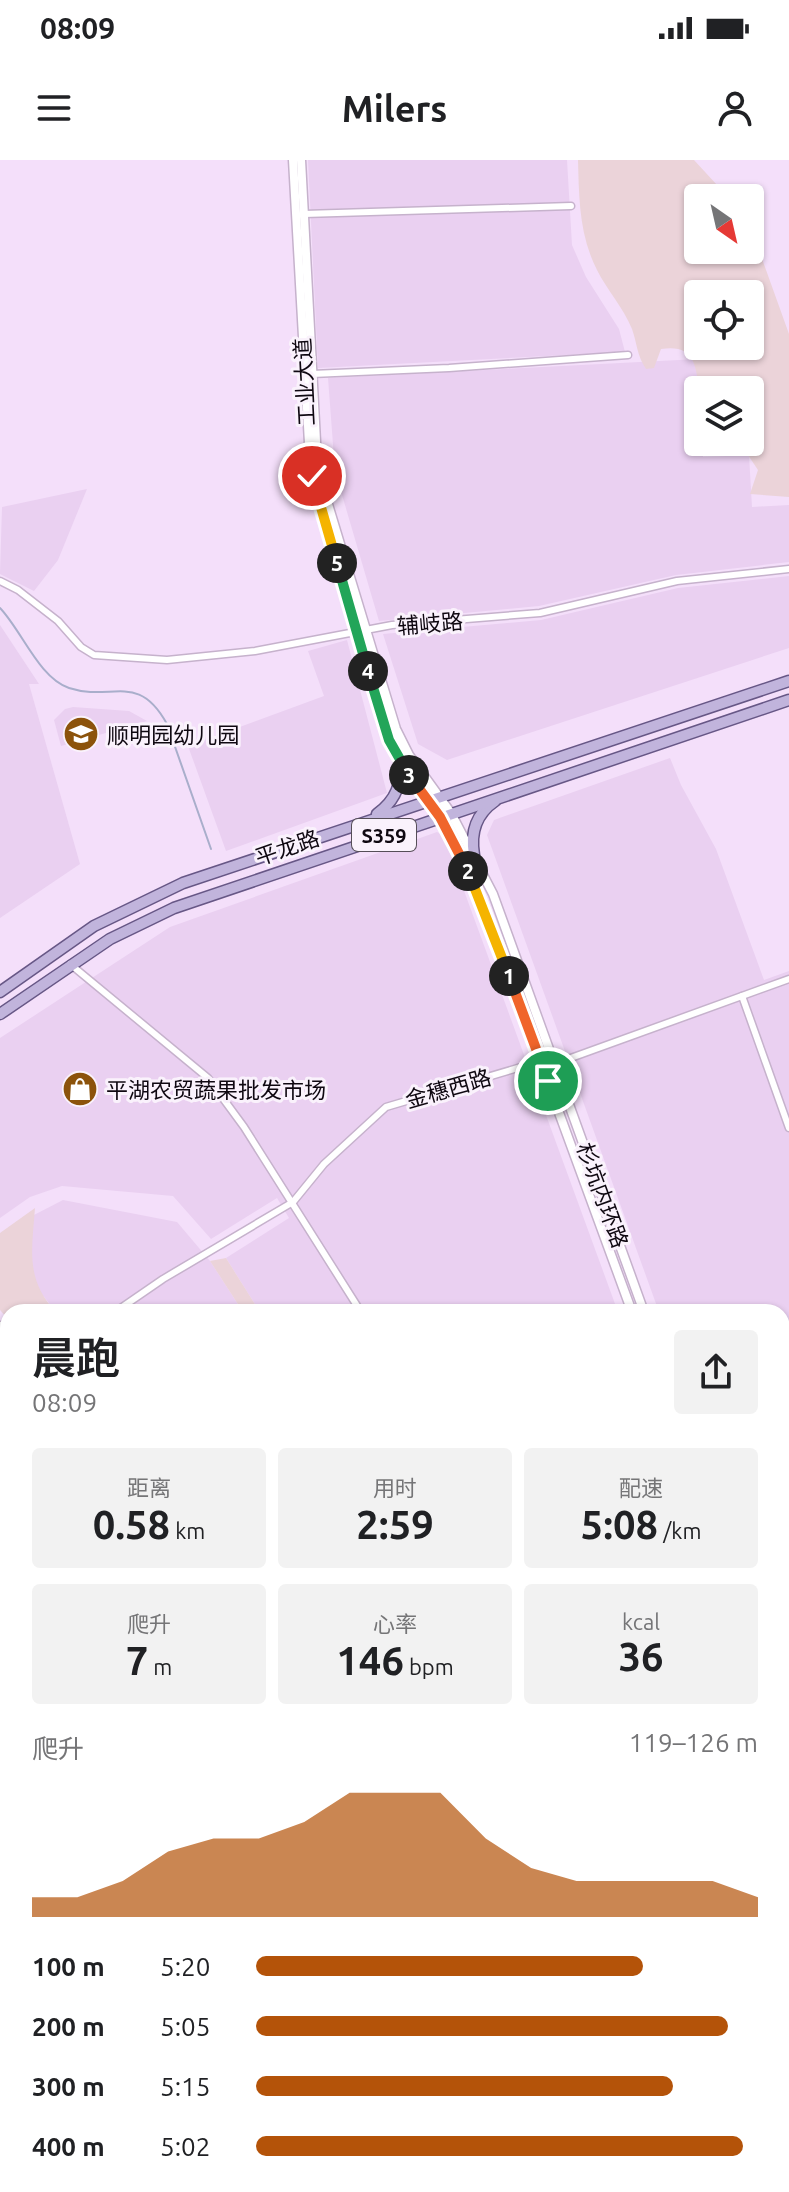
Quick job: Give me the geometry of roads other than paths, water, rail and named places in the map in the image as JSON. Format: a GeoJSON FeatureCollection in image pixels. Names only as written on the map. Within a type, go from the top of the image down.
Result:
{"type":"FeatureCollection","features":[{"type":"Feature","properties":{"kind":"main road","name":"平龙路"},"geometry":{"type":"LineString","coordinates":[[0,992],[62,947],[151,896],[218,870],[789,681]]}},
{"type":"Feature","properties":{"kind":"main road","name":"平龙路"},"geometry":{"type":"LineString","coordinates":[[0,1014],[110,939],[174,908],[789,700]]}},
{"type":"Feature","properties":{"kind":"main road"},"geometry":{"type":"LineString","coordinates":[[365,821],[382,811],[394,797],[400,781],[399,760]]}},
{"type":"Feature","properties":{"kind":"main road"},"geometry":{"type":"LineString","coordinates":[[474,855],[472,832],[476,823],[490,804],[501,796]]}},
{"type":"Feature","properties":{"kind":"street","name":"工业大道"},"geometry":{"type":"LineString","coordinates":[[293,160],[312,476],[396,729],[409,755],[451,813]]}},
{"type":"Feature","properties":{"kind":"street","name":"工业大道"},"geometry":{"type":"LineString","coordinates":[[301,160],[320,474],[385,727],[399,760],[440,817]]}},
{"type":"Feature","properties":{"kind":"street"},"geometry":{"type":"LineString","coordinates":[[304,214],[571,206]]}},
{"type":"Feature","properties":{"kind":"street"},"geometry":{"type":"LineString","coordinates":[[304,382],[312,374],[628,355]]}},
{"type":"Feature","properties":{"kind":"street","name":"辅岐路"},"geometry":{"type":"LineString","coordinates":[[0,581],[18,590],[58,621],[86,651],[102,657],[179,659],[255,651],[412,623],[540,613],[677,581],[789,569]]}},
{"type":"Feature","properties":{"kind":"street","name":"杉坑内环路"},"geometry":{"type":"LineString","coordinates":[[451,813],[493,894],[641,1304]]}},
{"type":"Feature","properties":{"kind":"street","name":"杉坑内环路"},"geometry":{"type":"LineString","coordinates":[[440,817],[480,897],[629,1304]]}},
{"type":"Feature","properties":{"kind":"street"},"geometry":{"type":"LineString","coordinates":[[70,964],[208,1078],[244,1127],[356,1304]]}},
{"type":"Feature","properties":{"kind":"street","name":"金穗西路"},"geometry":{"type":"LineString","coordinates":[[127,1304],[293,1202],[324,1164],[386,1107],[521,1067],[568,1059],[789,979]]}},
{"type":"Feature","properties":{"kind":"street"},"geometry":{"type":"LineString","coordinates":[[742,996],[789,1128]]}},
{"type":"Feature","properties":{"kind":"waterway"},"geometry":{"type":"LineString","coordinates":[[0,608],[40,664],[58,683],[84,691],[135,693],[156,708],[167,724],[211,849]]}},
{"type":"Feature","properties":{"kind":"place","name":"顺明园幼儿园"},"geometry":{"type":"Point","coordinates":[81,734]}},
{"type":"Feature","properties":{"kind":"place","name":"平湖农贸蔬果批发市场"},"geometry":{"type":"Point","coordinates":[80,1089]}}]}
